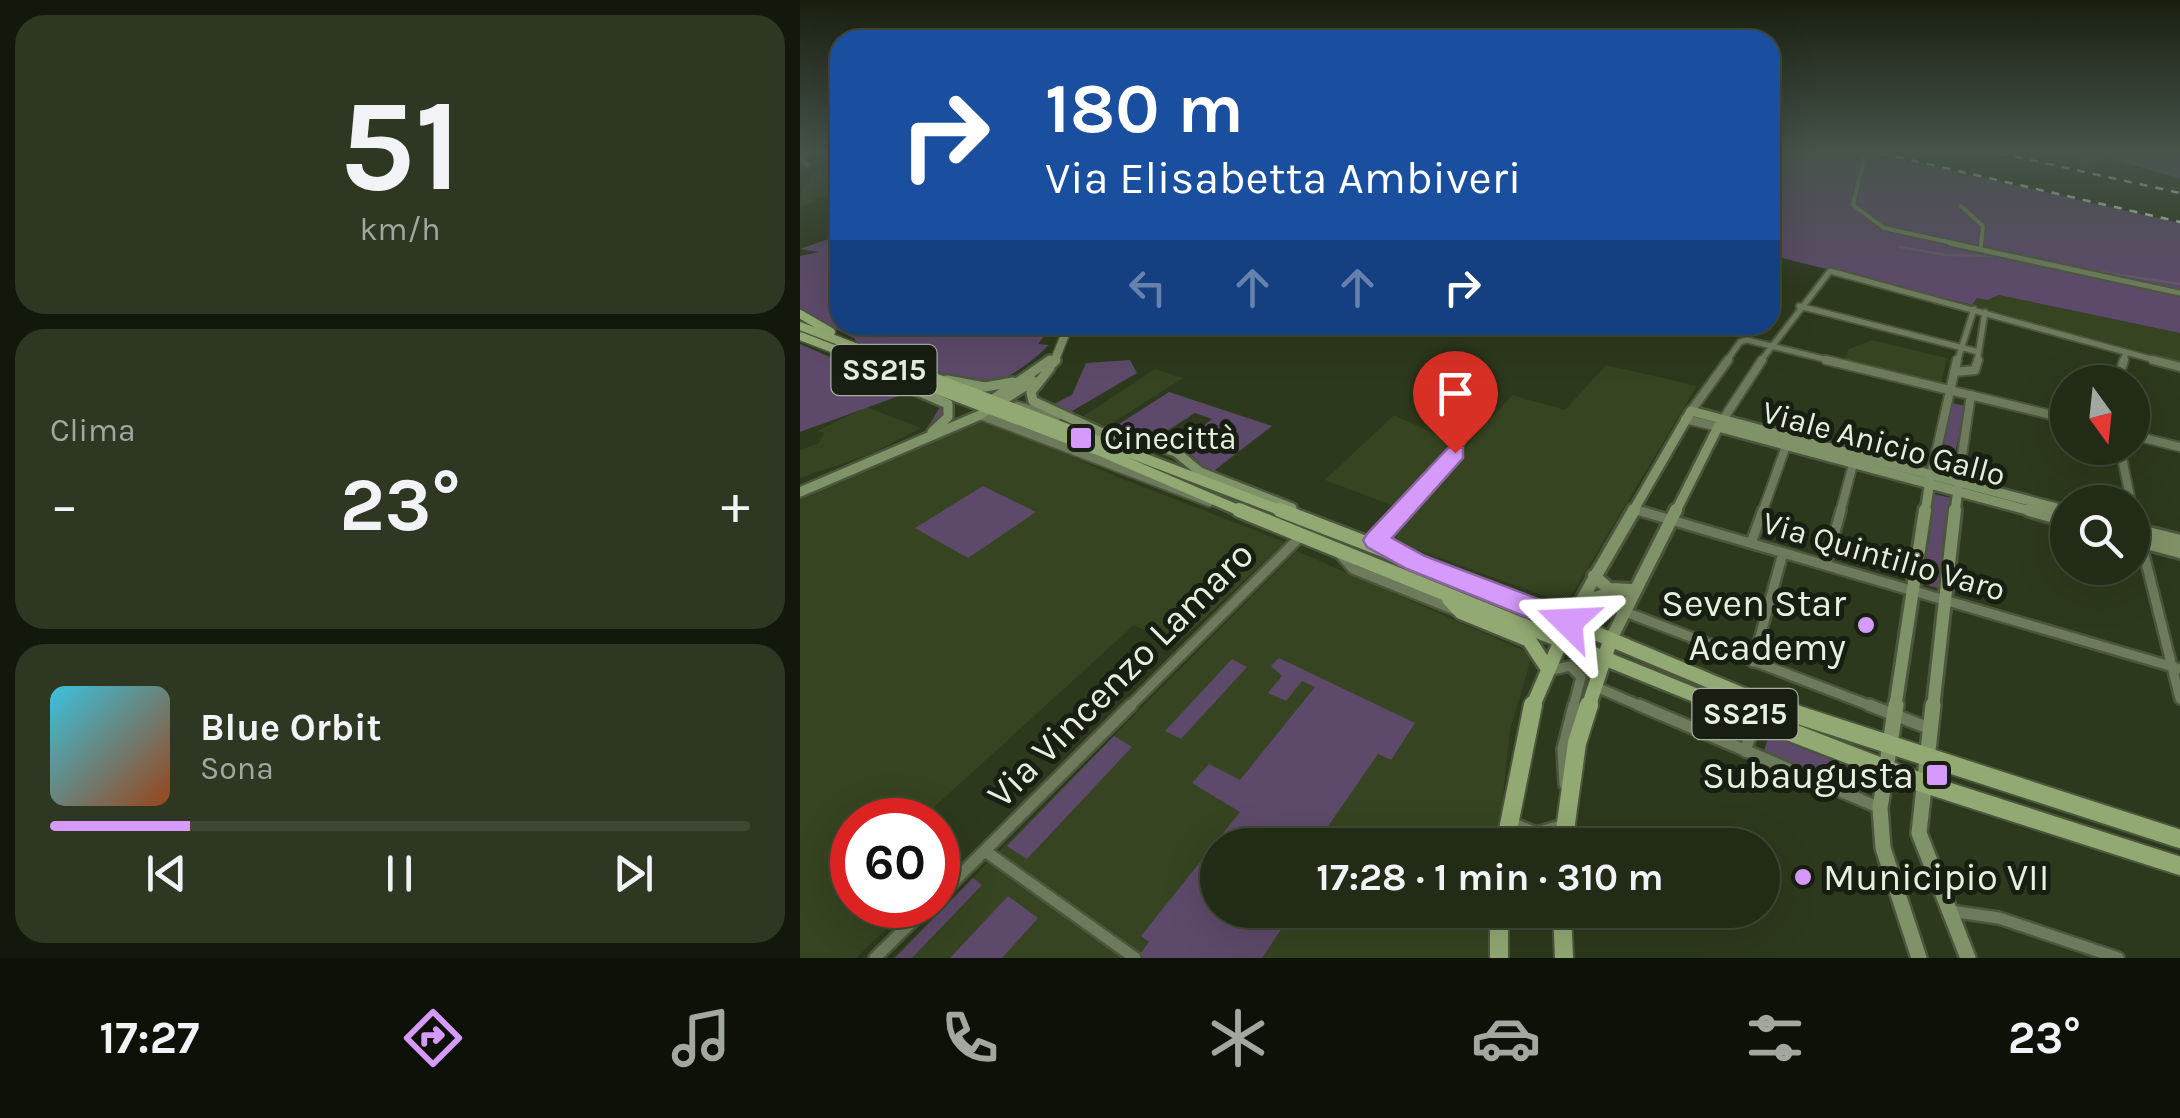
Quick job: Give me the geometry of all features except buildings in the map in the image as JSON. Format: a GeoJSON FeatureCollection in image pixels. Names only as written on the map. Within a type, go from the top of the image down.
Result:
{"type":"FeatureCollection","features":[{"type":"Feature","properties":{"kind":"main road"},"geometry":{"type":"LineString","coordinates":[[800,314],[830,332]]}},
{"type":"Feature","properties":{"kind":"main road","name":"SS215"},"geometry":{"type":"LineString","coordinates":[[800,326],[938,378],[993,408],[1340,553],[1886,770],[2180,866]]}},
{"type":"Feature","properties":{"kind":"main road"},"geometry":{"type":"LineString","coordinates":[[835,335],[856,348]]}},
{"type":"Feature","properties":{"kind":"main road","name":"SS215"},"geometry":{"type":"LineString","coordinates":[[800,336],[1416,563],[1890,748],[2180,839]]}},
{"type":"Feature","properties":{"kind":"main road"},"geometry":{"type":"LineString","coordinates":[[1441,593],[1461,612],[1529,640],[1543,673]]}},
{"type":"Feature","properties":{"kind":"main road"},"geometry":{"type":"LineString","coordinates":[[1507,828],[1517,760],[1543,673],[1568,622]]}},
{"type":"Feature","properties":{"kind":"main road"},"geometry":{"type":"LineString","coordinates":[[1564,828],[1593,686],[1610,640]]}},
{"type":"Feature","properties":{"kind":"main road"},"geometry":{"type":"LineString","coordinates":[[1499,928],[1499,958]]}},
{"type":"Feature","properties":{"kind":"main road"},"geometry":{"type":"LineString","coordinates":[[1563,928],[1564,958]]}},
{"type":"Feature","properties":{"kind":"street"},"geometry":{"type":"LineString","coordinates":[[1854,198],[1853,205],[1881,226],[2180,293]]}},
{"type":"Feature","properties":{"kind":"street"},"geometry":{"type":"LineString","coordinates":[[1961,206],[1983,226],[1980,246]]}},
{"type":"Feature","properties":{"kind":"street"},"geometry":{"type":"LineString","coordinates":[[1780,332],[1826,273],[1839,272],[2180,367]]}},
{"type":"Feature","properties":{"kind":"street"},"geometry":{"type":"LineString","coordinates":[[1800,306],[1980,352]]}},
{"type":"Feature","properties":{"kind":"street"},"geometry":{"type":"LineString","coordinates":[[1919,958],[1883,848],[1880,808],[1930,480],[1949,390],[1972,312]]}},
{"type":"Feature","properties":{"kind":"street"},"geometry":{"type":"LineString","coordinates":[[1954,372],[1974,371],[1987,315]]}},
{"type":"Feature","properties":{"kind":"street"},"geometry":{"type":"LineString","coordinates":[[1066,335],[1060,354],[1030,396],[1061,417],[1106,435],[1146,440],[1178,453],[1198,471],[1376,540],[1416,563]]}},
{"type":"Feature","properties":{"kind":"street"},"geometry":{"type":"LineString","coordinates":[[1610,640],[1720,423],[1778,335]]}},
{"type":"Feature","properties":{"kind":"street"},"geometry":{"type":"LineString","coordinates":[[1568,622],[1688,415],[1740,342],[1770,345],[2050,415]]}},
{"type":"Feature","properties":{"kind":"street"},"geometry":{"type":"LineString","coordinates":[[2123,365],[2126,352]]}},
{"type":"Feature","properties":{"kind":"street"},"geometry":{"type":"LineString","coordinates":[[993,408],[1060,354]]}},
{"type":"Feature","properties":{"kind":"street"},"geometry":{"type":"LineString","coordinates":[[860,360],[869,370],[950,405],[945,422],[919,441]]}},
{"type":"Feature","properties":{"kind":"street"},"geometry":{"type":"LineString","coordinates":[[803,488],[993,408],[1050,368]]}},
{"type":"Feature","properties":{"kind":"street"},"geometry":{"type":"LineString","coordinates":[[938,378],[989,387],[1028,376]]}},
{"type":"Feature","properties":{"kind":"street"},"geometry":{"type":"LineString","coordinates":[[1968,958],[1919,833],[1971,396]]}},
{"type":"Feature","properties":{"kind":"street"},"geometry":{"type":"LineString","coordinates":[[993,408],[1061,417]]}},
{"type":"Feature","properties":{"kind":"street","name":"Viale Anicio Gallo"},"geometry":{"type":"LineString","coordinates":[[1688,415],[1930,480],[2050,507]]}},
{"type":"Feature","properties":{"kind":"street","name":"Viale Anicio Gallo"},"geometry":{"type":"LineString","coordinates":[[1720,423],[1786,446],[1830,453],[1854,464],[1930,480]]}},
{"type":"Feature","properties":{"kind":"street"},"geometry":{"type":"LineString","coordinates":[[1376,540],[1457,451],[1464,432]]}},
{"type":"Feature","properties":{"kind":"street"},"geometry":{"type":"LineString","coordinates":[[2150,440],[2180,447]]}},
{"type":"Feature","properties":{"kind":"street"},"geometry":{"type":"LineString","coordinates":[[1751,543],[1786,446]]}},
{"type":"Feature","properties":{"kind":"street"},"geometry":{"type":"LineString","coordinates":[[1826,566],[1854,464]]}},
{"type":"Feature","properties":{"kind":"street","name":"Viale Anicio Gallo"},"geometry":{"type":"LineString","coordinates":[[1958,487],[2050,515]]}},
{"type":"Feature","properties":{"kind":"street","name":"Via Quintilio Varo"},"geometry":{"type":"LineString","coordinates":[[1632,508],[2176,668]]}},
{"type":"Feature","properties":{"kind":"street","name":"Via Vincenzo Lamaro"},"geometry":{"type":"LineString","coordinates":[[960,875],[1301,536]]}},
{"type":"Feature","properties":{"kind":"street"},"geometry":{"type":"LineString","coordinates":[[2150,537],[2180,542]]}},
{"type":"Feature","properties":{"kind":"street"},"geometry":{"type":"LineString","coordinates":[[2150,540],[2180,552]]}},
{"type":"Feature","properties":{"kind":"street"},"geometry":{"type":"LineString","coordinates":[[1340,553],[1353,569],[1461,612]]}},
{"type":"Feature","properties":{"kind":"street"},"geometry":{"type":"LineString","coordinates":[[1753,662],[1784,553]]}},
{"type":"Feature","properties":{"kind":"street"},"geometry":{"type":"LineString","coordinates":[[1594,576],[1610,589],[1632,590]]}},
{"type":"Feature","properties":{"kind":"street"},"geometry":{"type":"LineString","coordinates":[[2150,582],[2176,668],[2180,700]]}},
{"type":"Feature","properties":{"kind":"street"},"geometry":{"type":"LineString","coordinates":[[1579,603],[1608,594],[1618,600],[1622,610],[1931,729]]}},
{"type":"Feature","properties":{"kind":"street"},"geometry":{"type":"LineString","coordinates":[[1543,673],[1563,666],[1575,668],[1582,676],[1562,756],[1568,798]]}},
{"type":"Feature","properties":{"kind":"street"},"geometry":{"type":"LineString","coordinates":[[1593,686],[1880,808]]}},
{"type":"Feature","properties":{"kind":"street"},"geometry":{"type":"LineString","coordinates":[[1745,751],[1756,718]]}},
{"type":"Feature","properties":{"kind":"street"},"geometry":{"type":"LineString","coordinates":[[2076,807],[2070,816],[2083,835]]}},
{"type":"Feature","properties":{"kind":"street"},"geometry":{"type":"LineString","coordinates":[[1508,820],[1536,833],[1564,825]]}},
{"type":"Feature","properties":{"kind":"street"},"geometry":{"type":"LineString","coordinates":[[985,850],[1135,958]]}},
{"type":"Feature","properties":{"kind":"street"},"geometry":{"type":"LineString","coordinates":[[1950,911],[1999,918],[2118,958]]}},
{"type":"Feature","properties":{"kind":"street"},"geometry":{"type":"LineString","coordinates":[[876,958],[906,928]]}},
{"type":"Feature","properties":{"kind":"shaded area"},"geometry":{"type":"Polygon","coordinates":[[[800,198],[820,198],[800,208],[800,198]]]}},
{"type":"Feature","properties":{"kind":"shaded area"},"geometry":{"type":"Polygon","coordinates":[[[1780,198],[2070,198],[2180,223],[2180,333],[1999,295],[1987,300],[1977,298],[1972,305],[1780,257],[1780,198]]]}},
{"type":"Feature","properties":{"kind":"shaded area"},"geometry":{"type":"Polygon","coordinates":[[[830,238],[830,326],[800,312],[800,256],[819,252],[800,249],[830,238]]]}},
{"type":"Feature","properties":{"kind":"shaded area"},"geometry":{"type":"Polygon","coordinates":[[[1999,295],[2180,333],[2180,362],[1972,305],[1977,298],[1999,295]]]}},
{"type":"Feature","properties":{"kind":"shaded area"},"geometry":{"type":"Polygon","coordinates":[[[848,335],[1045,335],[1038,344],[1049,345],[1015,372],[983,385],[927,370],[858,344],[848,335]]]}},
{"type":"Feature","properties":{"kind":"shaded area"},"geometry":{"type":"Polygon","coordinates":[[[1872,340],[1947,358],[1941,384],[1844,360],[1849,349],[1872,340]]]}},
{"type":"Feature","properties":{"kind":"shaded area"},"geometry":{"type":"Polygon","coordinates":[[[800,344],[945,407],[946,414],[932,430],[893,449],[925,432],[940,407],[907,393],[800,432],[800,344]]]}},
{"type":"Feature","properties":{"kind":"shaded area"},"geometry":{"type":"Polygon","coordinates":[[[1130,360],[1137,373],[1067,414],[1052,405],[1072,395],[1086,363],[1130,360]]]}},
{"type":"Feature","properties":{"kind":"shaded area"},"geometry":{"type":"Polygon","coordinates":[[[1606,365],[1697,386],[1566,604],[1385,538],[1512,395],[1565,410],[1606,365]]]}},
{"type":"Feature","properties":{"kind":"shaded area"},"geometry":{"type":"Polygon","coordinates":[[[1155,369],[1183,378],[1103,429],[1079,419],[1155,369]]]}},
{"type":"Feature","properties":{"kind":"shaded area"},"geometry":{"type":"Polygon","coordinates":[[[1169,392],[1272,426],[1211,473],[1188,452],[1175,447],[1212,419],[1195,413],[1156,438],[1138,432],[1108,431],[1169,392]]]}},
{"type":"Feature","properties":{"kind":"shaded area"},"geometry":{"type":"Polygon","coordinates":[[[1952,403],[1965,406],[1951,473],[1939,468],[1952,403]]]}},
{"type":"Feature","properties":{"kind":"shaded area"},"geometry":{"type":"Polygon","coordinates":[[[866,407],[921,428],[871,454],[800,478],[800,450],[819,443],[824,433],[817,431],[866,407]]]}},
{"type":"Feature","properties":{"kind":"shaded area"},"geometry":{"type":"Polygon","coordinates":[[[1394,415],[1435,434],[1445,430],[1454,441],[1394,506],[1325,480],[1394,415]]]}},
{"type":"Feature","properties":{"kind":"shaded area"},"geometry":{"type":"Polygon","coordinates":[[[983,417],[1115,476],[1285,542],[1176,645],[1134,625],[944,798],[830,798],[830,928],[887,928],[856,958],[800,958],[800,496],[983,417]]]}},
{"type":"Feature","properties":{"kind":"shaded area"},"geometry":{"type":"Polygon","coordinates":[[[983,486],[1036,512],[968,558],[915,528],[983,486]]]}},
{"type":"Feature","properties":{"kind":"shaded area"},"geometry":{"type":"Polygon","coordinates":[[[1225,494],[1558,629],[1263,513],[1225,494]]]}},
{"type":"Feature","properties":{"kind":"shaded area"},"geometry":{"type":"Polygon","coordinates":[[[1934,494],[1951,498],[1941,589],[1922,584],[1934,494]]]}},
{"type":"Feature","properties":{"kind":"shaded area"},"geometry":{"type":"Polygon","coordinates":[[[1297,551],[1527,652],[1531,659],[1510,730],[1500,828],[1200,828],[1200,928],[1490,928],[1488,958],[893,958],[923,928],[960,928],[960,891],[1297,551]]]}},
{"type":"Feature","properties":{"kind":"shaded area"},"geometry":{"type":"Polygon","coordinates":[[[1279,658],[1415,723],[1391,760],[1378,754],[1327,828],[1227,828],[1240,812],[1192,783],[1209,764],[1240,780],[1315,687],[1302,681],[1286,701],[1268,693],[1282,676],[1271,666],[1279,658]]]}},
{"type":"Feature","properties":{"kind":"shaded area"},"geometry":{"type":"Polygon","coordinates":[[[1232,659],[1247,667],[1181,739],[1165,731],[1232,659]]]}},
{"type":"Feature","properties":{"kind":"shaded area"},"geometry":{"type":"Polygon","coordinates":[[[1769,735],[1868,774],[1867,793],[1764,751],[1769,735]]]}},
{"type":"Feature","properties":{"kind":"shaded area"},"geometry":{"type":"Polygon","coordinates":[[[1114,736],[1132,747],[1027,859],[1007,846],[1114,736]]]}},
{"type":"Feature","properties":{"kind":"shaded area"},"geometry":{"type":"Polygon","coordinates":[[[1200,862],[1200,928],[1282,928],[1262,958],[1137,958],[1149,942],[1141,936],[1200,862]]]}},
{"type":"Feature","properties":{"kind":"shaded area"},"geometry":{"type":"Polygon","coordinates":[[[973,878],[982,885],[960,908],[960,891],[973,878]]]}},
{"type":"Feature","properties":{"kind":"shaded area"},"geometry":{"type":"Polygon","coordinates":[[[1008,896],[1038,918],[1002,958],[950,958],[1008,896]]]}},
{"type":"Feature","properties":{"kind":"shaded area"},"geometry":{"type":"Polygon","coordinates":[[[924,928],[941,928],[912,958],[895,958],[924,928]]]}},
{"type":"Feature","properties":{"kind":"waterway"},"geometry":{"type":"LineString","coordinates":[[1900,247],[1946,255],[1996,256]]}},
{"type":"Feature","properties":{"kind":"waterway"},"geometry":{"type":"LineString","coordinates":[[2068,267],[2180,284]]}},
{"type":"Feature","properties":{"kind":"railway"},"geometry":{"type":"LineString","coordinates":[[2074,198],[2180,222]]}},
{"type":"Feature","properties":{"kind":"place","name":"Cinecittà"},"geometry":{"type":"Point","coordinates":[1081,438]}},
{"type":"Feature","properties":{"kind":"place","name":"Seven Star Academy"},"geometry":{"type":"Point","coordinates":[1866,625]}},
{"type":"Feature","properties":{"kind":"place","name":"Subaugusta"},"geometry":{"type":"Point","coordinates":[1937,775]}},
{"type":"Feature","properties":{"kind":"place","name":"Municipio VII"},"geometry":{"type":"Point","coordinates":[1803,877]}},
{"type":"Feature","properties":{"kind":"route"},"geometry":{"type":"LineString","coordinates":[[1455,453],[1376,540],[1396,548],[1416,563],[1568,622]]}}]}
